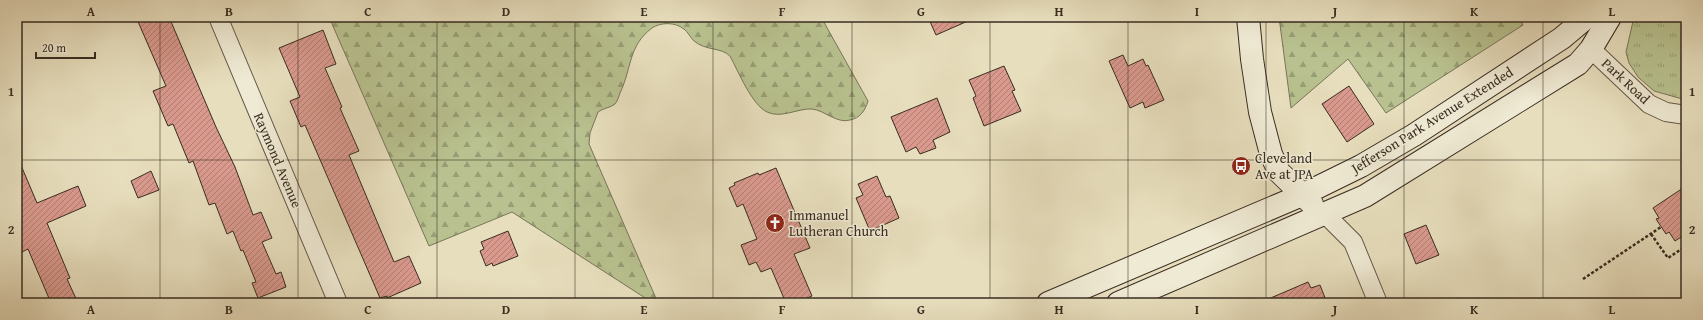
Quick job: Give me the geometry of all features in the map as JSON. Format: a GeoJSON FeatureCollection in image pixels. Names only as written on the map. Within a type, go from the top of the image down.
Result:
{"type":"FeatureCollection","features":[{"type":"Feature","properties":{"kind":"street","name":"Raymond Avenue"},"geometry":{"type":"LineString","coordinates":[[218,17],[338,303]]}},
{"type":"Feature","properties":{"kind":"street"},"geometry":{"type":"LineString","coordinates":[[1248,17],[1252,59],[1260,112],[1271,154],[1279,172],[1353,242],[1378,303]]}},
{"type":"Feature","properties":{"kind":"street","name":"Jefferson Park Avenue Extended"},"geometry":{"type":"LineString","coordinates":[[1048,303],[1302,195],[1361,166],[1414,135],[1562,38],[1587,17]]}},
{"type":"Feature","properties":{"kind":"street","name":"Jefferson Park Avenue Extended"},"geometry":{"type":"LineString","coordinates":[[1118,303],[1365,196],[1578,64],[1591,49],[1610,17]]}},
{"type":"Feature","properties":{"kind":"street","name":"Park Road"},"geometry":{"type":"LineString","coordinates":[[1591,49],[1649,104],[1666,112],[1686,115]]}},
{"type":"Feature","properties":{"kind":"path"},"geometry":{"type":"LineString","coordinates":[[1583,279],[1661,227]]}},
{"type":"Feature","properties":{"kind":"path"},"geometry":{"type":"LineString","coordinates":[[1651,234],[1668,258],[1686,246]]}},
{"type":"Feature","properties":{"kind":"green space"},"geometry":{"type":"Polygon","coordinates":[[[329,17],[821,17],[868,101],[864,111],[859,116],[845,121],[835,119],[812,109],[784,114],[772,114],[761,108],[756,102],[746,87],[730,56],[726,53],[699,44],[694,41],[684,29],[672,24],[656,26],[644,35],[634,50],[624,84],[615,104],[598,112],[590,133],[589,144],[658,303],[653,303],[512,212],[429,246],[329,17]]]}},
{"type":"Feature","properties":{"kind":"green space"},"geometry":{"type":"Polygon","coordinates":[[[1279,17],[1518,17],[1523,25],[1386,113],[1348,59],[1291,108],[1279,17]]]}},
{"type":"Feature","properties":{"kind":"green space"},"geometry":{"type":"Polygon","coordinates":[[[1634,17],[1686,17],[1686,100],[1654,91],[1638,77],[1629,63],[1626,52],[1634,17]]]}},
{"type":"Feature","properties":{"kind":"building"},"geometry":{"type":"Polygon","coordinates":[[[136,17],[169,17],[216,127],[235,167],[253,215],[261,212],[272,238],[262,242],[276,274],[281,272],[286,287],[258,298],[252,283],[256,282],[243,250],[241,251],[233,231],[227,234],[215,203],[209,205],[193,161],[189,163],[173,124],[168,126],[153,91],[166,86],[136,17]]]}},
{"type":"Feature","properties":{"kind":"building"},"geometry":{"type":"Polygon","coordinates":[[[928,17],[977,17],[936,35],[928,17]]]}},
{"type":"Feature","properties":{"kind":"building"},"geometry":{"type":"Polygon","coordinates":[[[323,30],[336,64],[325,68],[342,107],[340,108],[359,151],[349,155],[394,262],[409,256],[421,283],[387,298],[387,296],[380,298],[305,125],[301,127],[290,101],[300,97],[279,48],[323,30]]]}},
{"type":"Feature","properties":{"kind":"building"},"geometry":{"type":"Polygon","coordinates":[[[1123,55],[1128,66],[1143,59],[1146,66],[1148,65],[1164,100],[1145,108],[1143,102],[1130,108],[1109,61],[1123,55]]]}},
{"type":"Feature","properties":{"kind":"building"},"geometry":{"type":"Polygon","coordinates":[[[1004,66],[1015,90],[1012,91],[1021,111],[984,126],[973,98],[976,96],[969,80],[1004,66]]]}},
{"type":"Feature","properties":{"kind":"building"},"geometry":{"type":"Polygon","coordinates":[[[1349,86],[1374,124],[1347,142],[1322,104],[1349,86]]]}},
{"type":"Feature","properties":{"kind":"building"},"geometry":{"type":"Polygon","coordinates":[[[937,98],[950,132],[933,140],[936,148],[920,154],[916,147],[906,152],[891,117],[937,98]]]}},
{"type":"Feature","properties":{"kind":"building"},"geometry":{"type":"Polygon","coordinates":[[[17,156],[37,203],[78,186],[86,206],[47,223],[70,278],[67,279],[78,303],[51,303],[28,249],[22,252],[17,240],[17,156]]]}},
{"type":"Feature","properties":{"kind":"building","name":"Immanuel Lutheran Church"},"geometry":{"type":"Polygon","coordinates":[[[776,168],[810,248],[794,254],[812,296],[795,303],[786,303],[771,268],[761,272],[756,262],[749,265],[741,245],[757,239],[743,204],[737,207],[729,188],[735,185],[734,183],[758,173],[759,175],[776,168]]]}},
{"type":"Feature","properties":{"kind":"building"},"geometry":{"type":"Polygon","coordinates":[[[151,171],[159,190],[138,198],[131,181],[151,171]]]}},
{"type":"Feature","properties":{"kind":"building"},"geometry":{"type":"Polygon","coordinates":[[[877,176],[886,197],[890,196],[899,218],[870,231],[856,198],[863,195],[858,184],[877,176]]]}},
{"type":"Feature","properties":{"kind":"building"},"geometry":{"type":"Polygon","coordinates":[[[1686,186],[1686,234],[1675,241],[1669,232],[1666,234],[1656,219],[1659,218],[1653,208],[1686,186]]]}},
{"type":"Feature","properties":{"kind":"building"},"geometry":{"type":"Polygon","coordinates":[[[1426,225],[1439,255],[1416,264],[1404,234],[1426,225]]]}},
{"type":"Feature","properties":{"kind":"building"},"geometry":{"type":"Polygon","coordinates":[[[508,231],[518,256],[493,266],[492,263],[486,266],[480,251],[484,249],[481,242],[508,231]]]}},
{"type":"Feature","properties":{"kind":"building"},"geometry":{"type":"Polygon","coordinates":[[[1308,282],[1311,288],[1320,285],[1327,303],[1259,303],[1308,282]]]}},
{"type":"Feature","properties":{"kind":"place","name":"Cleveland Ave at JPA"},"geometry":{"type":"Point","coordinates":[1241,166]}},
{"type":"Feature","properties":{"kind":"place","name":"Immanuel Lutheran Church"},"geometry":{"type":"Point","coordinates":[775,223]}}]}
